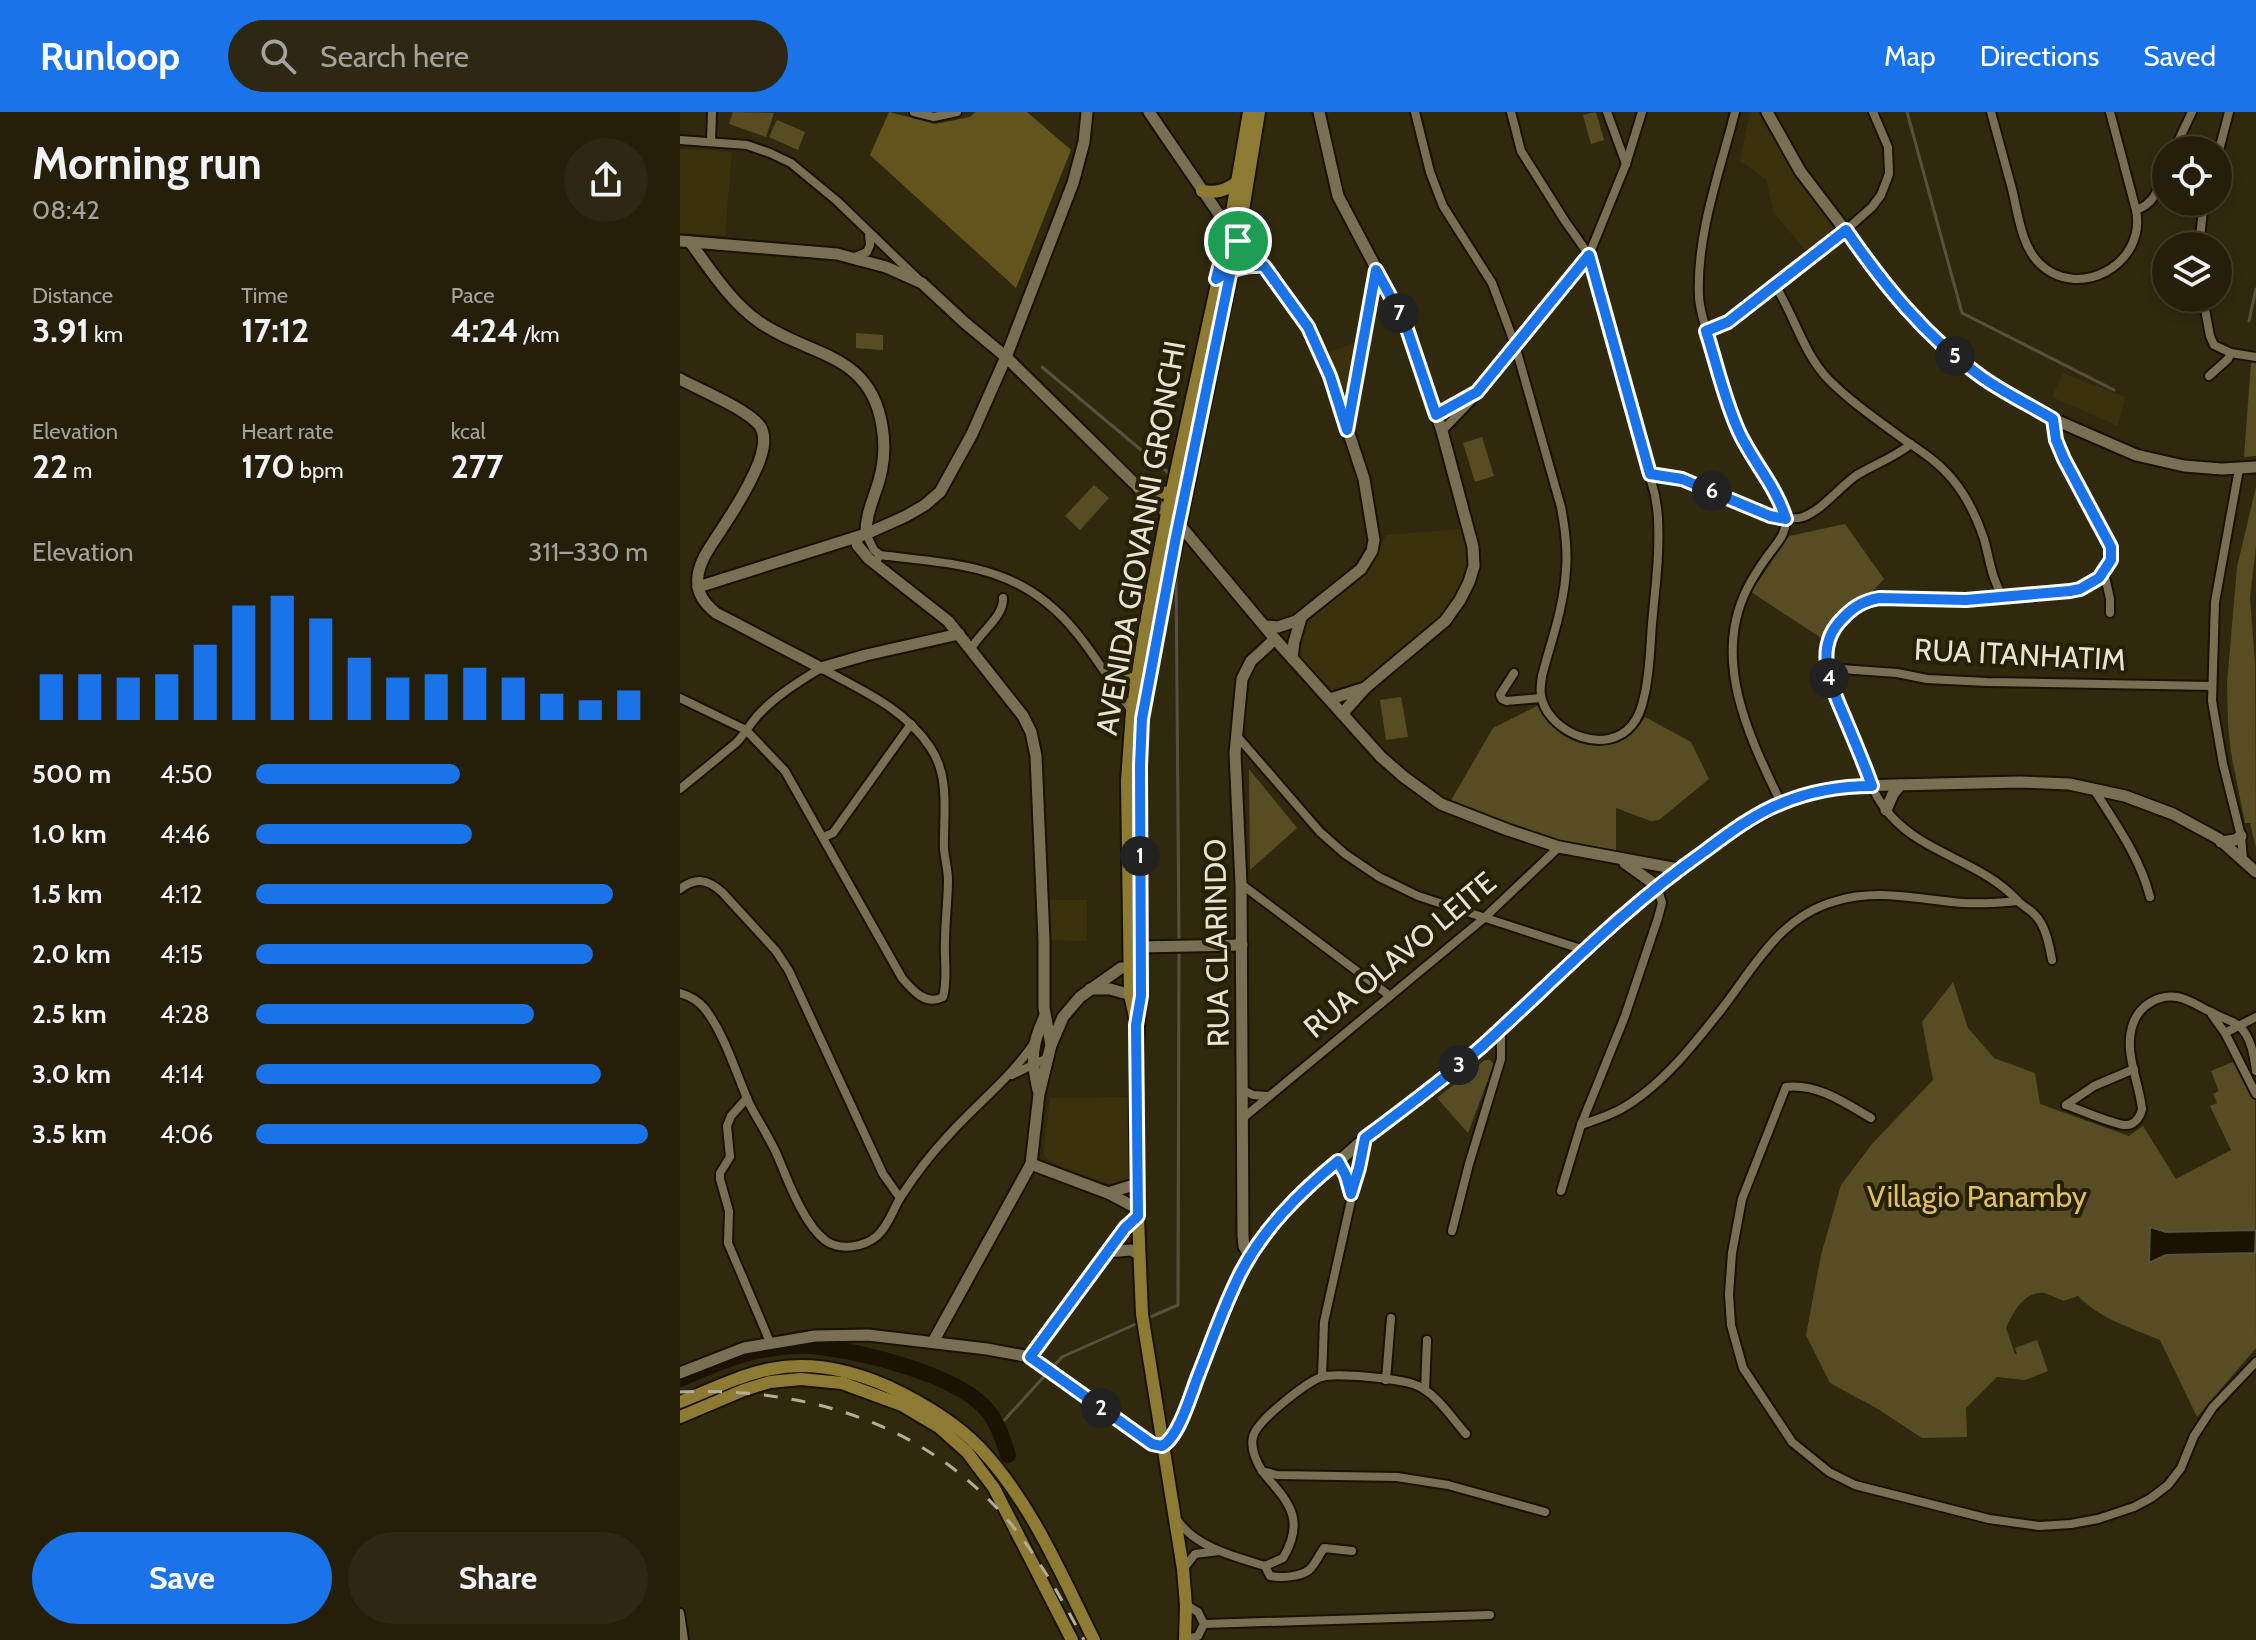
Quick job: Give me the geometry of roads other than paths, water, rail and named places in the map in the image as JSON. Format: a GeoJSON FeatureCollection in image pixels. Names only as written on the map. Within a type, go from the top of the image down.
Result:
{"type":"FeatureCollection","features":[{"type":"Feature","properties":{"kind":"main road","name":"AVENIDA GIOVANNI GRONCHI"},"geometry":{"type":"LineString","coordinates":[[1135,972],[1139,947],[1137,678],[1167,513],[1229,229],[1249,112]]}},
{"type":"Feature","properties":{"kind":"main road","name":"AVENIDA GIOVANNI GRONCHI"},"geometry":{"type":"LineString","coordinates":[[1183,1640],[1186,1605],[1183,1569],[1142,1314],[1137,1184],[1136,996],[1127,781],[1137,716],[1238,241],[1259,112]]}},
{"type":"Feature","properties":{"kind":"main road"},"geometry":{"type":"LineString","coordinates":[[1202,191],[1226,190],[1237,182]]}},
{"type":"Feature","properties":{"kind":"main road"},"geometry":{"type":"LineString","coordinates":[[1216,279],[1231,270],[1252,265],[1264,266]]}},
{"type":"Feature","properties":{"kind":"main road"},"geometry":{"type":"LineString","coordinates":[[1139,488],[1155,493],[1187,489]]}},
{"type":"Feature","properties":{"kind":"main road"},"geometry":{"type":"LineString","coordinates":[[1110,681],[1137,678]]}},
{"type":"Feature","properties":{"kind":"main road"},"geometry":{"type":"LineString","coordinates":[[680,1402],[739,1379],[771,1369],[795,1366],[858,1375],[911,1397],[978,1445],[1005,1477],[1049,1549],[1094,1640]]}},
{"type":"Feature","properties":{"kind":"main road"},"geometry":{"type":"LineString","coordinates":[[680,1417],[744,1390],[770,1382],[801,1379],[842,1383],[902,1405],[939,1427],[967,1452],[994,1488],[1072,1640]]}},
{"type":"Feature","properties":{"kind":"street"},"geometry":{"type":"LineString","coordinates":[[711,141],[712,112]]}},
{"type":"Feature","properties":{"kind":"street"},"geometry":{"type":"LineString","coordinates":[[914,112],[934,117],[957,112]]}},
{"type":"Feature","properties":{"kind":"street"},"geometry":{"type":"LineString","coordinates":[[698,587],[860,536],[906,516],[940,492],[972,434],[1006,357],[1073,183],[1084,142],[1087,112]]}},
{"type":"Feature","properties":{"kind":"street"},"geometry":{"type":"LineString","coordinates":[[1149,112],[1229,229],[1264,266],[1308,327],[1330,376],[1364,479],[1374,530],[1372,551],[1361,569],[1301,617],[1284,625],[1265,626]]}},
{"type":"Feature","properties":{"kind":"street"},"geometry":{"type":"LineString","coordinates":[[1319,112],[1338,196],[1405,323],[1442,431],[1473,547],[1474,566],[1460,600],[1445,621],[1365,688],[1342,714]]}},
{"type":"Feature","properties":{"kind":"street"},"geometry":{"type":"LineString","coordinates":[[1415,112],[1440,199],[1492,283],[1515,345],[1561,507],[1567,568],[1542,676],[1541,698],[1560,727],[1590,738],[1603,739],[1624,733],[1633,725],[1647,686],[1658,518],[1650,474],[1589,255],[1521,151],[1511,112]]}},
{"type":"Feature","properties":{"kind":"street"},"geometry":{"type":"LineString","coordinates":[[1607,112],[1626,164]]}},
{"type":"Feature","properties":{"kind":"street"},"geometry":{"type":"LineString","coordinates":[[1442,431],[1470,402],[1589,255],[1626,164],[1642,112]]}},
{"type":"Feature","properties":{"kind":"street"},"geometry":{"type":"LineString","coordinates":[[1735,112],[1703,241],[1699,299],[1720,380],[1740,434],[1774,488],[1786,519],[1779,542],[1766,557],[1739,607],[1732,644],[1734,680],[1741,707],[1781,803]]}},
{"type":"Feature","properties":{"kind":"street"},"geometry":{"type":"LineString","coordinates":[[1767,112],[1800,171],[1895,296],[1942,346],[1999,389],[2053,419],[2136,455],[2195,467],[2256,467]]}},
{"type":"Feature","properties":{"kind":"street"},"geometry":{"type":"LineString","coordinates":[[1706,331],[1728,322],[1872,207],[1881,195],[1889,174],[1888,147],[1873,112]]}},
{"type":"Feature","properties":{"kind":"street"},"geometry":{"type":"LineString","coordinates":[[1991,112],[2025,241],[2039,263],[2050,272],[2070,278],[2103,274],[2115,268],[2130,250],[2137,230],[2136,210],[2110,112]]}},
{"type":"Feature","properties":{"kind":"street"},"geometry":{"type":"LineString","coordinates":[[2181,136],[2192,112]]}},
{"type":"Feature","properties":{"kind":"street"},"geometry":{"type":"LineString","coordinates":[[2223,136],[2229,112]]}},
{"type":"Feature","properties":{"kind":"street"},"geometry":{"type":"LineString","coordinates":[[680,140],[747,145],[770,153],[791,163],[837,201],[964,322],[1006,357],[1179,524],[1275,639],[1381,757],[1404,777],[1441,804],[1559,847],[1678,869]]}},
{"type":"Feature","properties":{"kind":"street"},"geometry":{"type":"LineString","coordinates":[[2136,210],[2146,207],[2152,200]]}},
{"type":"Feature","properties":{"kind":"street"},"geometry":{"type":"LineString","coordinates":[[855,257],[867,252],[869,233]]}},
{"type":"Feature","properties":{"kind":"street"},"geometry":{"type":"LineString","coordinates":[[685,242],[855,257],[922,283]]}},
{"type":"Feature","properties":{"kind":"street"},"geometry":{"type":"LineString","coordinates":[[685,242],[729,294],[757,321],[843,362],[869,388],[882,426],[884,460],[860,536],[864,554],[878,559],[929,559],[978,569],[1016,582],[1051,606],[1074,629],[1137,716]]}},
{"type":"Feature","properties":{"kind":"street"},"geometry":{"type":"LineString","coordinates":[[1347,430],[1376,270]]}},
{"type":"Feature","properties":{"kind":"street"},"geometry":{"type":"LineString","coordinates":[[1775,285],[1817,366],[1845,395],[1932,458],[1963,493],[1984,541],[1995,584],[2003,597]]}},
{"type":"Feature","properties":{"kind":"street"},"geometry":{"type":"LineString","coordinates":[[2206,312],[2214,345],[2231,353],[2256,357]]}},
{"type":"Feature","properties":{"kind":"street"},"geometry":{"type":"LineString","coordinates":[[2209,376],[2231,353]]}},
{"type":"Feature","properties":{"kind":"street"},"geometry":{"type":"LineString","coordinates":[[680,379],[746,415],[763,432],[764,444],[751,482],[701,566],[700,597],[716,613],[874,696],[911,724],[934,752],[944,787],[944,847],[948,881],[945,988],[941,999],[923,998],[902,978],[785,771],[746,730],[680,698]]}},
{"type":"Feature","properties":{"kind":"street"},"geometry":{"type":"LineString","coordinates":[[1436,415],[1477,392]]}},
{"type":"Feature","properties":{"kind":"street"},"geometry":{"type":"LineString","coordinates":[[2052,960],[2048,939],[2037,916],[2001,884],[1915,837],[1886,810],[1872,786],[1837,700],[1827,668],[1827,645],[1832,631],[1845,615],[1865,601],[1879,598],[1966,600],[2075,590],[2093,582],[2104,572],[2111,560],[2111,547],[2064,459],[2056,440],[2053,419]]}},
{"type":"Feature","properties":{"kind":"street"},"geometry":{"type":"LineString","coordinates":[[1650,474],[1682,479],[1770,516],[1786,519],[1803,517],[1857,476],[1911,444]]}},
{"type":"Feature","properties":{"kind":"street"},"geometry":{"type":"LineString","coordinates":[[2239,469],[2215,602],[2212,701],[2221,755],[2241,836],[2243,861]]}},
{"type":"Feature","properties":{"kind":"street"},"geometry":{"type":"LineString","coordinates":[[878,559],[943,615],[1023,716],[1034,741],[1040,840],[1041,1029],[1032,1065],[1039,1094]]}},
{"type":"Feature","properties":{"kind":"street"},"geometry":{"type":"LineString","coordinates":[[2104,572],[2110,613]]}},
{"type":"Feature","properties":{"kind":"street"},"geometry":{"type":"LineString","coordinates":[[971,649],[1000,612],[1003,598]]}},
{"type":"Feature","properties":{"kind":"street"},"geometry":{"type":"LineString","coordinates":[[1292,658],[1301,617]]}},
{"type":"Feature","properties":{"kind":"street"},"geometry":{"type":"LineString","coordinates":[[680,789],[736,743],[761,712],[821,668],[959,634]]}},
{"type":"Feature","properties":{"kind":"street","name":"RUA CLARINDO"},"geometry":{"type":"LineString","coordinates":[[1250,1257],[1243,1236],[1241,884],[1235,753],[1239,696],[1246,668],[1275,639]]}},
{"type":"Feature","properties":{"kind":"street","name":"RUA ITANHATIM"},"geometry":{"type":"LineString","coordinates":[[1827,668],[1987,682],[2212,686]]}},
{"type":"Feature","properties":{"kind":"street"},"geometry":{"type":"LineString","coordinates":[[1514,673],[1500,695],[1502,699],[1541,698]]}},
{"type":"Feature","properties":{"kind":"street"},"geometry":{"type":"LineString","coordinates":[[1330,699],[1365,688]]}},
{"type":"Feature","properties":{"kind":"street"},"geometry":{"type":"LineString","coordinates":[[824,837],[833,833],[911,724]]}},
{"type":"Feature","properties":{"kind":"street"},"geometry":{"type":"LineString","coordinates":[[1237,736],[1320,832],[1345,854],[1404,891],[1584,950]]}},
{"type":"Feature","properties":{"kind":"street"},"geometry":{"type":"LineString","coordinates":[[680,1373],[744,1348],[815,1336],[868,1335],[933,1342],[1030,1357],[1152,1444],[1162,1446],[1169,1442],[1180,1421],[1230,1296],[1250,1257],[1285,1209],[1365,1138],[1418,1099],[1501,1028],[1657,886],[1730,833],[1781,803],[1838,787],[2044,782],[2093,788],[2173,814],[2221,842],[2256,872]]}},
{"type":"Feature","properties":{"kind":"street"},"geometry":{"type":"LineString","coordinates":[[1886,810],[1900,785]]}},
{"type":"Feature","properties":{"kind":"street"},"geometry":{"type":"LineString","coordinates":[[2093,788],[2134,855],[2150,897]]}},
{"type":"Feature","properties":{"kind":"street"},"geometry":{"type":"LineString","coordinates":[[2221,842],[2241,836]]}},
{"type":"Feature","properties":{"kind":"street","name":"RUA OLAVO LEITE"},"geometry":{"type":"LineString","coordinates":[[1243,1118],[1483,919],[1559,847]]}},
{"type":"Feature","properties":{"kind":"street"},"geometry":{"type":"LineString","coordinates":[[1561,1191],[1581,1125],[1620,1030],[1662,903],[1657,886],[1621,859]]}},
{"type":"Feature","properties":{"kind":"street"},"geometry":{"type":"LineString","coordinates":[[680,889],[695,880],[713,884],[781,958],[883,1174],[900,1198]]}},
{"type":"Feature","properties":{"kind":"street"},"geometry":{"type":"LineString","coordinates":[[1241,884],[1390,996]]}},
{"type":"Feature","properties":{"kind":"street"},"geometry":{"type":"LineString","coordinates":[[1581,1125],[1623,1108],[1653,1085],[1700,1036],[1772,940],[1797,918],[1816,908],[1836,900],[1864,895],[1964,903],[2018,901]]}},
{"type":"Feature","properties":{"kind":"street"},"geometry":{"type":"LineString","coordinates":[[1139,947],[1242,945]]}},
{"type":"Feature","properties":{"kind":"street"},"geometry":{"type":"LineString","coordinates":[[680,993],[693,998],[707,1011],[776,1153],[792,1193],[815,1230],[826,1241],[849,1247],[866,1243],[878,1235],[900,1198],[947,1137],[1022,1061],[1041,1029],[1063,1017],[1089,989],[1115,970],[1121,968],[1135,972]]}},
{"type":"Feature","properties":{"kind":"street"},"geometry":{"type":"LineString","coordinates":[[1089,989],[1110,989],[1136,996]]}},
{"type":"Feature","properties":{"kind":"street"},"geometry":{"type":"LineString","coordinates":[[2134,1069],[2102,1081],[2066,1105],[2124,1125],[2135,1121],[2142,1109],[2129,1040],[2137,1015],[2145,1006],[2166,997],[2192,1002],[2238,1025],[2254,1046],[2256,1071]]}},
{"type":"Feature","properties":{"kind":"street"},"geometry":{"type":"LineString","coordinates":[[2209,1011],[2225,1033],[2256,1094]]}},
{"type":"Feature","properties":{"kind":"street"},"geometry":{"type":"LineString","coordinates":[[933,1342],[1031,1164],[1039,1094],[1051,1045],[1063,1017]]}},
{"type":"Feature","properties":{"kind":"street"},"geometry":{"type":"LineString","coordinates":[[2225,1033],[2256,1017]]}},
{"type":"Feature","properties":{"kind":"street"},"geometry":{"type":"LineString","coordinates":[[1452,1231],[1501,1059],[1501,1028]]}},
{"type":"Feature","properties":{"kind":"street"},"geometry":{"type":"LineString","coordinates":[[1041,1029],[1051,1045]]}},
{"type":"Feature","properties":{"kind":"street"},"geometry":{"type":"LineString","coordinates":[[2235,1054],[2254,1046]]}},
{"type":"Feature","properties":{"kind":"street"},"geometry":{"type":"LineString","coordinates":[[1004,1078],[1047,1058]]}},
{"type":"Feature","properties":{"kind":"street"},"geometry":{"type":"LineString","coordinates":[[1871,1118],[1830,1095],[1801,1085],[1786,1087],[1742,1199],[1732,1253],[1729,1294],[1731,1325],[1743,1368],[1792,1442],[1829,1472],[1855,1485],[1989,1519],[2039,1526],[2098,1519],[2134,1507],[2168,1485],[2181,1468],[2194,1436],[2213,1407],[2256,1362]]}},
{"type":"Feature","properties":{"kind":"street"},"geometry":{"type":"LineString","coordinates":[[1243,1090],[1253,1095],[1270,1096]]}},
{"type":"Feature","properties":{"kind":"street"},"geometry":{"type":"LineString","coordinates":[[747,1098],[731,1116],[727,1126],[730,1157],[720,1173],[720,1179],[729,1211],[728,1243],[770,1342]]}},
{"type":"Feature","properties":{"kind":"street"},"geometry":{"type":"LineString","coordinates":[[1322,1377],[1324,1322],[1365,1138]]}},
{"type":"Feature","properties":{"kind":"street"},"geometry":{"type":"LineString","coordinates":[[1338,1161],[1351,1194]]}},
{"type":"Feature","properties":{"kind":"street"},"geometry":{"type":"LineString","coordinates":[[1030,1357],[1138,1212],[1108,1193],[1031,1164]]}},
{"type":"Feature","properties":{"kind":"street"},"geometry":{"type":"LineString","coordinates":[[1108,1193],[1137,1184]]}},
{"type":"Feature","properties":{"kind":"street"},"geometry":{"type":"LineString","coordinates":[[1107,1252],[1131,1250],[1139,1254]]}},
{"type":"Feature","properties":{"kind":"street"},"geometry":{"type":"LineString","coordinates":[[1386,1380],[1391,1318]]}},
{"type":"Feature","properties":{"kind":"street"},"geometry":{"type":"LineString","coordinates":[[1425,1390],[1427,1340]]}},
{"type":"Feature","properties":{"kind":"street"},"geometry":{"type":"LineString","coordinates":[[1175,1518],[1185,1530],[1220,1551],[1265,1566],[1283,1558],[1294,1532],[1289,1503],[1262,1471],[1254,1455],[1253,1435],[1262,1421],[1322,1377],[1413,1384],[1438,1402],[1466,1434]]}},
{"type":"Feature","properties":{"kind":"street"},"geometry":{"type":"LineString","coordinates":[[1262,1471],[1277,1475],[1397,1477],[1448,1485],[1545,1512]]}},
{"type":"Feature","properties":{"kind":"street"},"geometry":{"type":"LineString","coordinates":[[1265,1566],[1270,1576],[1305,1573],[1324,1548],[1352,1551]]}},
{"type":"Feature","properties":{"kind":"street"},"geometry":{"type":"LineString","coordinates":[[1183,1569],[1195,1554],[1220,1551]]}},
{"type":"Feature","properties":{"kind":"street"},"geometry":{"type":"LineString","coordinates":[[1186,1605],[1198,1612],[1204,1624]]}},
{"type":"Feature","properties":{"kind":"street"},"geometry":{"type":"LineString","coordinates":[[680,1613],[684,1640]]}},
{"type":"Feature","properties":{"kind":"street"},"geometry":{"type":"LineString","coordinates":[[1204,1624],[1490,1615]]}},
{"type":"Feature","properties":{"kind":"street"},"geometry":{"type":"LineString","coordinates":[[1183,1640],[1198,1636],[1204,1624]]}},
{"type":"Feature","properties":{"kind":"waterway"},"geometry":{"type":"LineString","coordinates":[[1907,112],[1962,313],[2114,390]]}},
{"type":"Feature","properties":{"kind":"waterway"},"geometry":{"type":"LineString","coordinates":[[2249,321],[2256,289]]}},
{"type":"Feature","properties":{"kind":"waterway"},"geometry":{"type":"LineString","coordinates":[[1042,367],[1171,475]]}},
{"type":"Feature","properties":{"kind":"waterway"},"geometry":{"type":"LineString","coordinates":[[1176,501],[1176,517]]}},
{"type":"Feature","properties":{"kind":"waterway"},"geometry":{"type":"LineString","coordinates":[[1176,569],[1179,941]]}},
{"type":"Feature","properties":{"kind":"waterway"},"geometry":{"type":"LineString","coordinates":[[1148,1318],[1178,1305],[1179,949]]}},
{"type":"Feature","properties":{"kind":"waterway"},"geometry":{"type":"LineString","coordinates":[[998,1427],[1062,1357],[1138,1323]]}},
{"type":"Feature","properties":{"kind":"waterway"},"geometry":{"type":"LineString","coordinates":[[680,1379],[734,1358],[768,1349],[806,1346],[854,1353],[931,1375],[974,1398],[995,1421],[1008,1455]]}},
{"type":"Feature","properties":{"kind":"railway"},"geometry":{"type":"LineString","coordinates":[[680,1392],[726,1392],[815,1404],[898,1434],[936,1456],[972,1484],[1017,1531],[1084,1640]]}},
{"type":"Feature","properties":{"kind":"park label","name":"Villagio Panamby"},"geometry":{"type":"Point","coordinates":[1977,1197]}}]}
